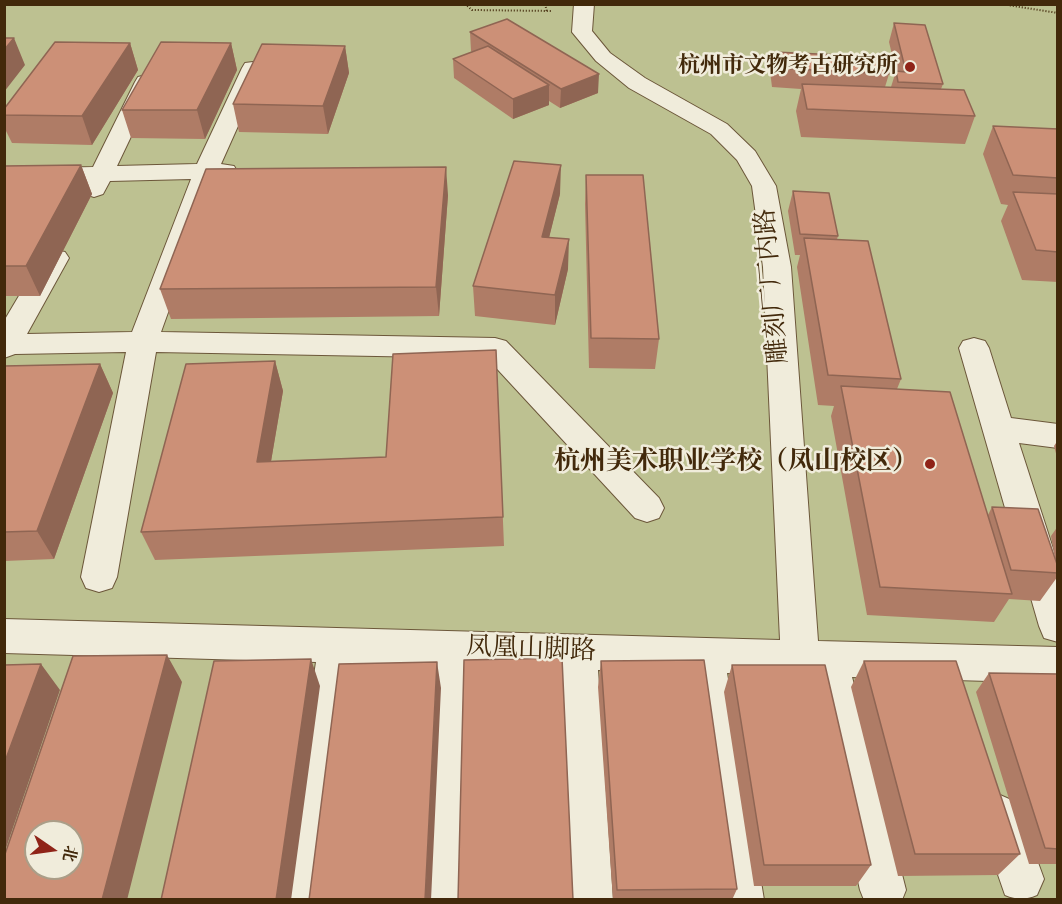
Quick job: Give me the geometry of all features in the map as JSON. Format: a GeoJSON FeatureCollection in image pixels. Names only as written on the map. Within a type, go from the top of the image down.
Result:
{"type":"FeatureCollection","features":[{"type":"Feature","properties":{"kind":"street","name":"雕刻厂厂内路"},"geometry":{"type":"LineString","coordinates":[[584,6],[582,32],[603,57],[637,83],[719,129],[747,156],[764,186],[777,267],[814,658],[883,890]]}},
{"type":"Feature","properties":{"kind":"street"},"geometry":{"type":"LineString","coordinates":[[5,346],[103,173],[155,62]]}},
{"type":"Feature","properties":{"kind":"street"},"geometry":{"type":"LineString","coordinates":[[99,578],[143,342],[206,171],[254,64]]}},
{"type":"Feature","properties":{"kind":"street"},"geometry":{"type":"LineString","coordinates":[[4,176],[254,171]]}},
{"type":"Feature","properties":{"kind":"street"},"geometry":{"type":"LineString","coordinates":[[5,346],[200,340],[495,348],[647,508]]}},
{"type":"Feature","properties":{"kind":"street"},"geometry":{"type":"LineString","coordinates":[[975,348],[1058,626]]}},
{"type":"Feature","properties":{"kind":"street"},"geometry":{"type":"LineString","coordinates":[[998,428],[1058,436]]}},
{"type":"Feature","properties":{"kind":"street","name":"凤凰山脚路"},"geometry":{"type":"LineString","coordinates":[[4,636],[85,656],[215,660],[338,646],[814,658],[955,678],[1054,674]]}},
{"type":"Feature","properties":{"kind":"street"},"geometry":{"type":"LineString","coordinates":[[304,900],[338,646]]}},
{"type":"Feature","properties":{"kind":"street"},"geometry":{"type":"LineString","coordinates":[[445,900],[455,649]]}},
{"type":"Feature","properties":{"kind":"street"},"geometry":{"type":"LineString","coordinates":[[577,652],[590,900]]}},
{"type":"Feature","properties":{"kind":"street"},"geometry":{"type":"LineString","coordinates":[[704,656],[741,900]]}},
{"type":"Feature","properties":{"kind":"street"},"geometry":{"type":"LineString","coordinates":[[989,781],[1021,879]]}},
{"type":"Feature","properties":{"kind":"path"},"geometry":{"type":"LineString","coordinates":[[465,4],[472,10],[547,12],[584,6]]}},
{"type":"Feature","properties":{"kind":"path"},"geometry":{"type":"LineString","coordinates":[[545,4],[547,12]]}},
{"type":"Feature","properties":{"kind":"path"},"geometry":{"type":"LineString","coordinates":[[1001,4],[1058,13]]}},
{"type":"Feature","properties":{"kind":"green space"},"geometry":{"type":"Polygon","coordinates":[[[5,5],[1057,5],[1057,899],[5,900],[5,5]]]}},
{"type":"Feature","properties":{"kind":"building"},"geometry":{"type":"Polygon","coordinates":[[[507,19],[599,74],[561,89],[470,32],[507,19]]]}},
{"type":"Feature","properties":{"kind":"building"},"geometry":{"type":"Polygon","coordinates":[[[894,23],[925,25],[943,84],[898,82],[896,71],[906,72],[894,23]]]}},
{"type":"Feature","properties":{"kind":"building"},"geometry":{"type":"Polygon","coordinates":[[[4,38],[14,38],[4,50],[4,38]]]}},
{"type":"Feature","properties":{"kind":"building"},"geometry":{"type":"Polygon","coordinates":[[[55,42],[130,43],[82,116],[4,115],[4,109],[55,42]]]}},
{"type":"Feature","properties":{"kind":"building"},"geometry":{"type":"Polygon","coordinates":[[[161,42],[231,43],[197,110],[122,110],[161,42]]]}},
{"type":"Feature","properties":{"kind":"building"},"geometry":{"type":"Polygon","coordinates":[[[262,44],[345,46],[323,106],[233,104],[262,44]]]}},
{"type":"Feature","properties":{"kind":"building"},"geometry":{"type":"Polygon","coordinates":[[[488,46],[549,85],[513,99],[453,59],[488,46]]]}},
{"type":"Feature","properties":{"kind":"building"},"geometry":{"type":"Polygon","coordinates":[[[774,52],[884,57],[889,74],[776,68],[774,52]]]}},
{"type":"Feature","properties":{"kind":"building"},"geometry":{"type":"Polygon","coordinates":[[[802,84],[964,90],[975,116],[807,109],[802,84]]]}},
{"type":"Feature","properties":{"kind":"building"},"geometry":{"type":"Polygon","coordinates":[[[993,126],[1058,129],[1058,178],[1013,175],[993,126]]]}},
{"type":"Feature","properties":{"kind":"building"},"geometry":{"type":"Polygon","coordinates":[[[514,161],[561,165],[542,237],[569,239],[555,295],[473,286],[514,161]]]}},
{"type":"Feature","properties":{"kind":"building"},"geometry":{"type":"Polygon","coordinates":[[[81,165],[26,266],[4,266],[4,166],[81,165]]]}},
{"type":"Feature","properties":{"kind":"building"},"geometry":{"type":"Polygon","coordinates":[[[446,167],[436,287],[160,289],[206,169],[446,167]]]}},
{"type":"Feature","properties":{"kind":"building"},"geometry":{"type":"Polygon","coordinates":[[[586,175],[643,175],[659,339],[591,338],[586,175]]]}},
{"type":"Feature","properties":{"kind":"building"},"geometry":{"type":"Polygon","coordinates":[[[793,191],[829,193],[838,236],[800,234],[793,191]]]}},
{"type":"Feature","properties":{"kind":"building"},"geometry":{"type":"Polygon","coordinates":[[[1013,192],[1058,194],[1058,252],[1036,250],[1013,192]]]}},
{"type":"Feature","properties":{"kind":"building"},"geometry":{"type":"Polygon","coordinates":[[[804,238],[868,241],[901,379],[828,375],[804,238]]]}},
{"type":"Feature","properties":{"kind":"building"},"geometry":{"type":"Polygon","coordinates":[[[496,350],[503,517],[141,532],[186,364],[275,361],[257,462],[386,457],[393,354],[496,350]]]}},
{"type":"Feature","properties":{"kind":"building"},"geometry":{"type":"Polygon","coordinates":[[[100,364],[37,531],[4,532],[4,366],[100,364]]]}},
{"type":"Feature","properties":{"kind":"building"},"geometry":{"type":"Polygon","coordinates":[[[841,386],[950,392],[1012,594],[880,587],[841,386]]]}},
{"type":"Feature","properties":{"kind":"building"},"geometry":{"type":"Polygon","coordinates":[[[992,507],[1038,509],[1058,573],[1011,570],[992,507]]]}},
{"type":"Feature","properties":{"kind":"building"},"geometry":{"type":"Polygon","coordinates":[[[167,655],[102,900],[4,900],[4,857],[73,656],[167,655]]]}},
{"type":"Feature","properties":{"kind":"building"},"geometry":{"type":"Polygon","coordinates":[[[562,658],[573,900],[458,900],[464,660],[562,658]]]}},
{"type":"Feature","properties":{"kind":"building"},"geometry":{"type":"Polygon","coordinates":[[[311,659],[276,900],[161,900],[214,661],[311,659]]]}},
{"type":"Feature","properties":{"kind":"building"},"geometry":{"type":"Polygon","coordinates":[[[704,660],[737,889],[617,890],[601,661],[704,660]]]}},
{"type":"Feature","properties":{"kind":"building"},"geometry":{"type":"Polygon","coordinates":[[[864,661],[956,661],[1020,854],[915,854],[864,661]]]}},
{"type":"Feature","properties":{"kind":"building"},"geometry":{"type":"Polygon","coordinates":[[[437,662],[425,900],[309,900],[339,664],[437,662]]]}},
{"type":"Feature","properties":{"kind":"building"},"geometry":{"type":"Polygon","coordinates":[[[41,664],[4,764],[4,665],[41,664]]]}},
{"type":"Feature","properties":{"kind":"building"},"geometry":{"type":"Polygon","coordinates":[[[732,665],[825,665],[871,865],[764,865],[732,665]]]}},
{"type":"Feature","properties":{"kind":"building"},"geometry":{"type":"Polygon","coordinates":[[[989,673],[1058,674],[1058,849],[1045,848],[989,673]]]}},
{"type":"Feature","properties":{"kind":"place","name":"杭州市文物考古研究所"},"geometry":{"type":"Point","coordinates":[910,67]}},
{"type":"Feature","properties":{"kind":"place","name":"杭州美术职业学校（凤山校区）"},"geometry":{"type":"Point","coordinates":[930,464]}}]}
